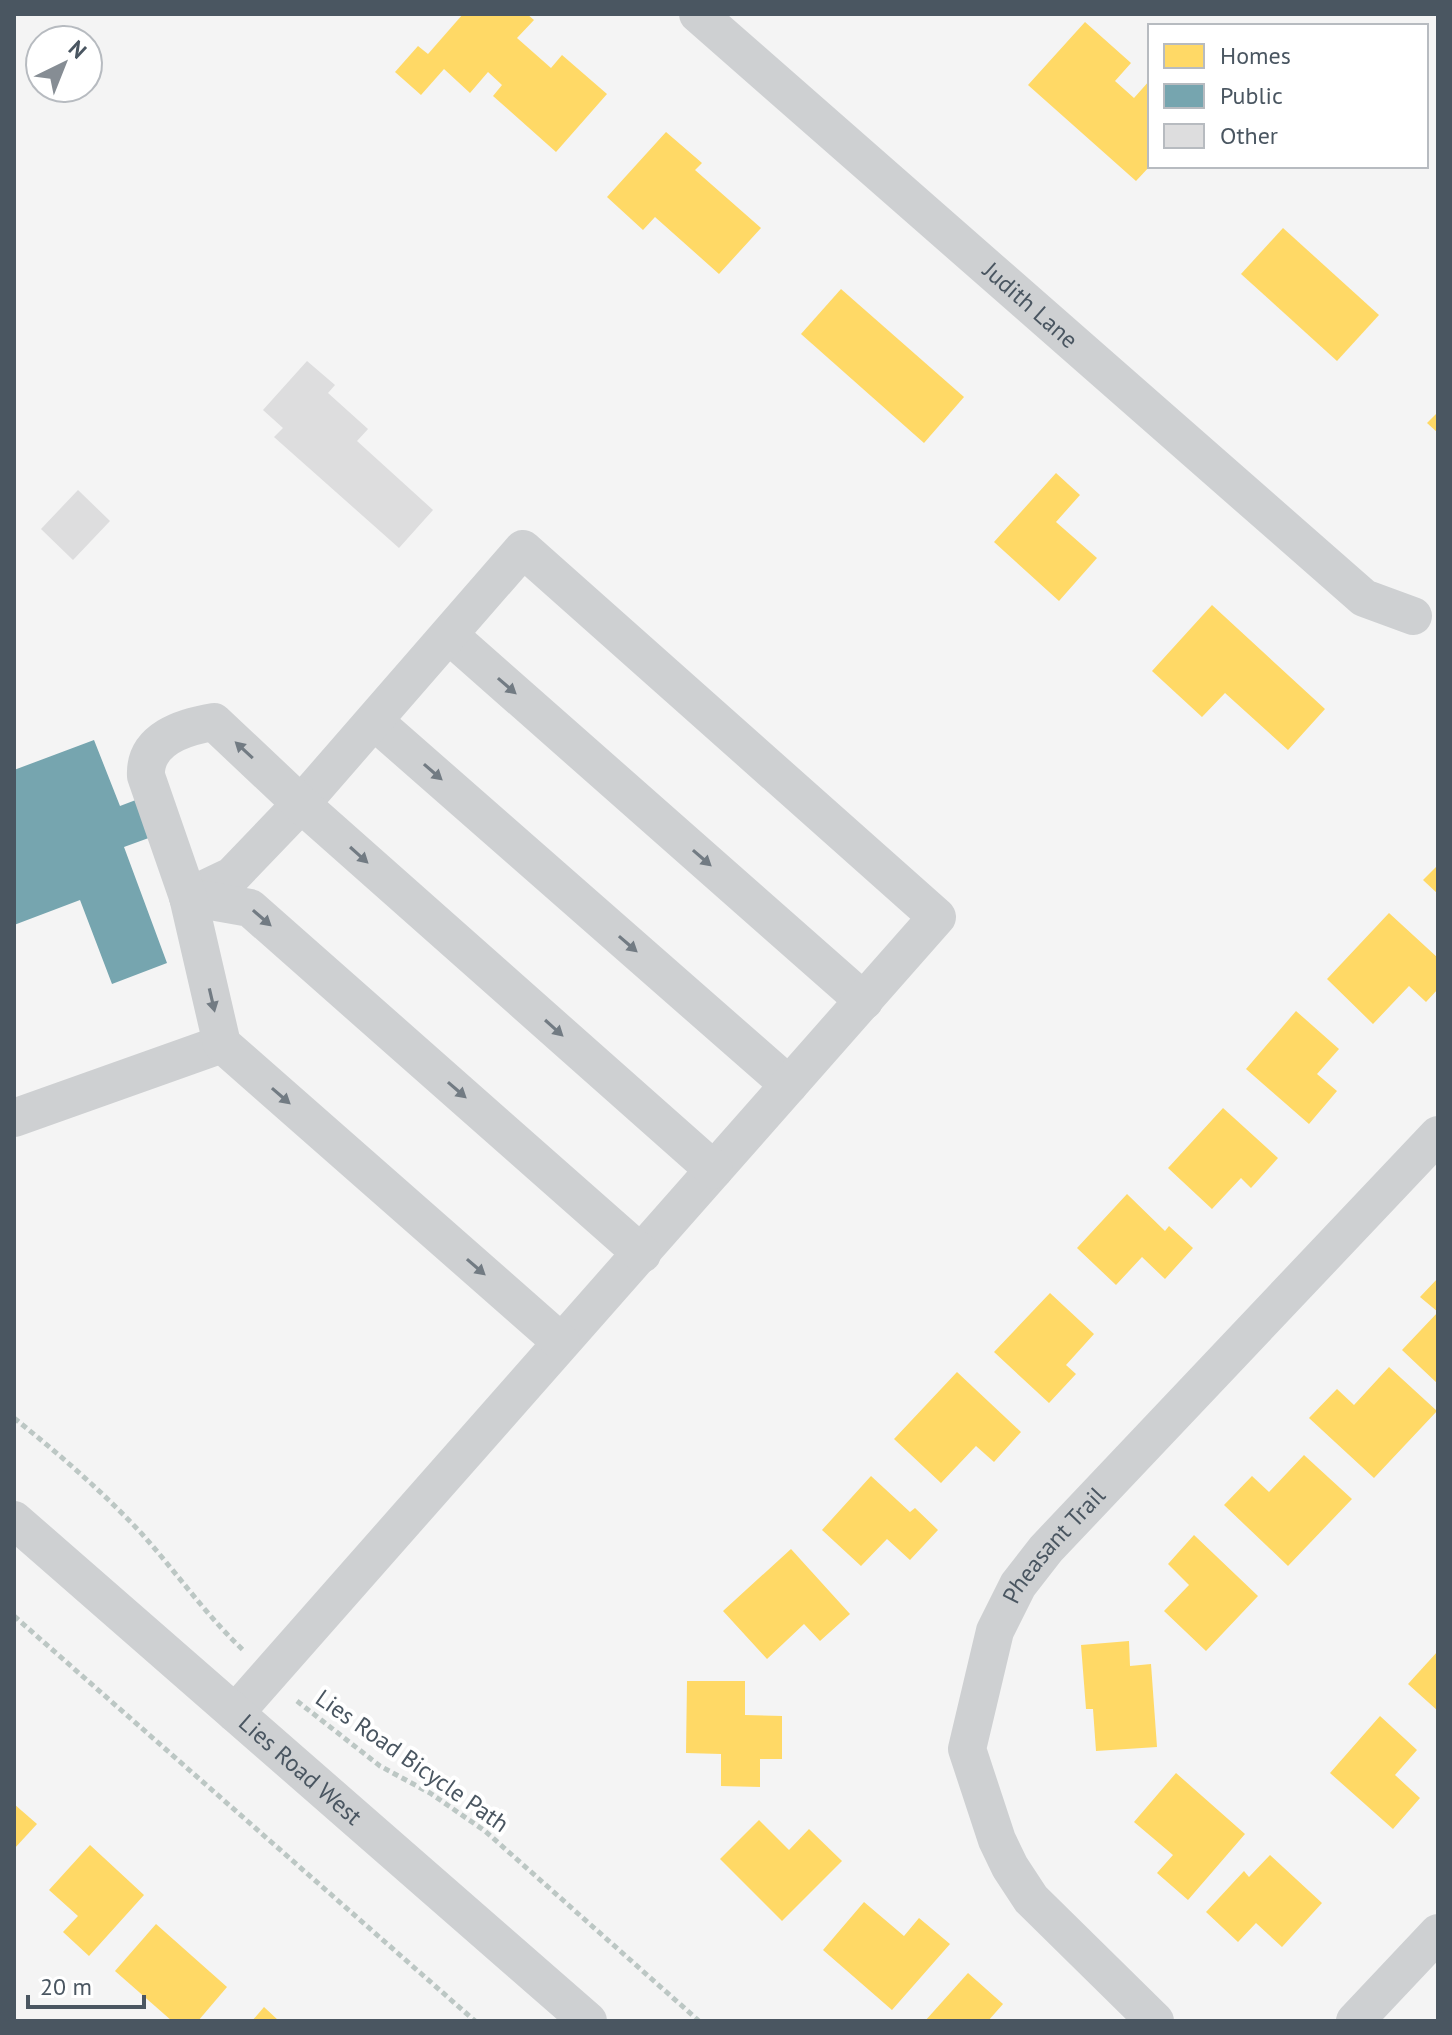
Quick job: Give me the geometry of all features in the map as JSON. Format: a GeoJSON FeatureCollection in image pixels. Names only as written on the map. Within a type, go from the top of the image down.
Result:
{"type":"FeatureCollection","features":[{"type":"Feature","properties":{"kind":"street","name":"Judith Lane"},"geometry":{"type":"LineString","coordinates":[[698,14],[1364,598],[1413,616]]}},
{"type":"Feature","properties":{"kind":"street"},"geometry":{"type":"LineString","coordinates":[[188,897],[232,876],[301,804],[523,549],[937,917],[235,1713]]}},
{"type":"Feature","properties":{"kind":"street"},"geometry":{"type":"LineString","coordinates":[[449,635],[864,1001]]}},
{"type":"Feature","properties":{"kind":"street"},"geometry":{"type":"LineString","coordinates":[[374,721],[789,1085]]}},
{"type":"Feature","properties":{"kind":"street"},"geometry":{"type":"LineString","coordinates":[[561,1342],[222,1044],[188,897],[146,776],[145,764],[150,753],[159,743],[181,731],[214,722],[301,804],[714,1170]]}},
{"type":"Feature","properties":{"kind":"street"},"geometry":{"type":"LineString","coordinates":[[188,897],[250,908],[642,1254]]}},
{"type":"Feature","properties":{"kind":"street"},"geometry":{"type":"LineString","coordinates":[[14,1118],[222,1044]]}},
{"type":"Feature","properties":{"kind":"street","name":"Pheasant Trail"},"geometry":{"type":"LineString","coordinates":[[1155,2021],[1031,1899],[997,1840],[967,1749],[991,1642],[1018,1585],[1046,1549],[1438,1135]]}},
{"type":"Feature","properties":{"kind":"street","name":"Lies Road West"},"geometry":{"type":"LineString","coordinates":[[14,1520],[588,2021]]}},
{"type":"Feature","properties":{"kind":"street"},"geometry":{"type":"LineString","coordinates":[[1355,2021],[1438,1933]]}},
{"type":"Feature","properties":{"kind":"path","name":"Lies Road Bicycle Path"},"geometry":{"type":"LineString","coordinates":[[14,1418],[65,1458],[141,1533],[225,1633],[313,1715],[380,1766],[430,1793],[485,1831],[699,2021]]}},
{"type":"Feature","properties":{"kind":"path"},"geometry":{"type":"LineString","coordinates":[[14,1616],[475,2021]]}},
{"type":"Feature","properties":{"kind":"building: Homes"},"geometry":{"type":"Polygon","coordinates":[[[463,14],[527,14],[534,20],[517,38],[551,68],[562,55],[607,94],[556,152],[493,96],[502,85],[488,72],[470,93],[444,69],[421,95],[395,72],[418,46],[428,54],[463,14]]]}},
{"type":"Feature","properties":{"kind":"building: Homes"},"geometry":{"type":"Polygon","coordinates":[[[1085,22],[1131,63],[1115,81],[1134,98],[1148,82],[1148,168],[1136,181],[1028,85],[1085,22]]]}},
{"type":"Feature","properties":{"kind":"building: Homes"},"geometry":{"type":"Polygon","coordinates":[[[666,132],[702,163],[695,170],[761,228],[719,274],[655,217],[643,230],[607,197],[666,132]]]}},
{"type":"Feature","properties":{"kind":"building: Homes"},"geometry":{"type":"Polygon","coordinates":[[[1283,228],[1379,315],[1337,361],[1241,274],[1283,228]]]}},
{"type":"Feature","properties":{"kind":"building: Homes"},"geometry":{"type":"Polygon","coordinates":[[[841,289],[964,397],[924,443],[801,334],[841,289]]]}},
{"type":"Feature","properties":{"kind":"building: Homes"},"geometry":{"type":"Polygon","coordinates":[[[1438,412],[1438,433],[1427,423],[1438,412]]]}},
{"type":"Feature","properties":{"kind":"building: Homes"},"geometry":{"type":"Polygon","coordinates":[[[1056,473],[1080,495],[1056,522],[1097,558],[1059,601],[994,542],[1056,473]]]}},
{"type":"Feature","properties":{"kind":"building: Homes"},"geometry":{"type":"Polygon","coordinates":[[[1212,605],[1325,709],[1288,750],[1225,693],[1202,717],[1152,671],[1212,605]]]}},
{"type":"Feature","properties":{"kind":"building: Homes"},"geometry":{"type":"Polygon","coordinates":[[[1438,865],[1438,894],[1423,880],[1438,865]]]}},
{"type":"Feature","properties":{"kind":"building: Homes"},"geometry":{"type":"Polygon","coordinates":[[[1389,913],[1438,958],[1438,989],[1426,1002],[1409,986],[1373,1024],[1327,979],[1389,913]]]}},
{"type":"Feature","properties":{"kind":"building: Homes"},"geometry":{"type":"Polygon","coordinates":[[[1296,1011],[1339,1049],[1317,1074],[1337,1091],[1309,1124],[1246,1069],[1296,1011]]]}},
{"type":"Feature","properties":{"kind":"building: Homes"},"geometry":{"type":"Polygon","coordinates":[[[1223,1108],[1278,1158],[1251,1188],[1241,1178],[1212,1209],[1168,1168],[1223,1108]]]}},
{"type":"Feature","properties":{"kind":"building: Homes"},"geometry":{"type":"Polygon","coordinates":[[[1127,1194],[1165,1231],[1169,1226],[1193,1248],[1165,1279],[1142,1257],[1116,1285],[1077,1248],[1127,1194]]]}},
{"type":"Feature","properties":{"kind":"building: Homes"},"geometry":{"type":"Polygon","coordinates":[[[1438,1278],[1438,1312],[1420,1297],[1438,1278]]]}},
{"type":"Feature","properties":{"kind":"building: Homes"},"geometry":{"type":"Polygon","coordinates":[[[1050,1293],[1094,1334],[1066,1365],[1076,1374],[1049,1403],[994,1352],[1050,1293]]]}},
{"type":"Feature","properties":{"kind":"building: Homes"},"geometry":{"type":"Polygon","coordinates":[[[1438,1312],[1438,1384],[1402,1350],[1438,1312]]]}},
{"type":"Feature","properties":{"kind":"building: Homes"},"geometry":{"type":"Polygon","coordinates":[[[1389,1367],[1437,1411],[1374,1478],[1309,1418],[1337,1389],[1354,1405],[1389,1367]]]}},
{"type":"Feature","properties":{"kind":"building: Homes"},"geometry":{"type":"Polygon","coordinates":[[[957,1372],[1021,1432],[994,1462],[976,1446],[941,1483],[894,1439],[957,1372]]]}},
{"type":"Feature","properties":{"kind":"building: Homes"},"geometry":{"type":"Polygon","coordinates":[[[1304,1455],[1352,1499],[1288,1566],[1224,1505],[1252,1476],[1269,1492],[1304,1455]]]}},
{"type":"Feature","properties":{"kind":"building: Homes"},"geometry":{"type":"Polygon","coordinates":[[[871,1476],[910,1512],[915,1508],[938,1530],[910,1560],[887,1539],[861,1566],[822,1530],[871,1476]]]}},
{"type":"Feature","properties":{"kind":"building: Homes"},"geometry":{"type":"Polygon","coordinates":[[[1194,1535],[1258,1596],[1206,1651],[1164,1611],[1189,1585],[1168,1564],[1194,1535]]]}},
{"type":"Feature","properties":{"kind":"building: Homes"},"geometry":{"type":"Polygon","coordinates":[[[791,1549],[850,1614],[820,1641],[804,1624],[767,1659],[723,1611],[791,1549]]]}},
{"type":"Feature","properties":{"kind":"building: Homes"},"geometry":{"type":"Polygon","coordinates":[[[1129,1641],[1130,1666],[1151,1664],[1157,1747],[1096,1751],[1093,1709],[1086,1709],[1081,1645],[1129,1641]]]}},
{"type":"Feature","properties":{"kind":"building: Homes"},"geometry":{"type":"Polygon","coordinates":[[[1438,1651],[1438,1711],[1408,1684],[1438,1651]]]}},
{"type":"Feature","properties":{"kind":"building: Homes"},"geometry":{"type":"Polygon","coordinates":[[[687,1681],[745,1681],[745,1715],[782,1716],[782,1759],[760,1759],[760,1787],[721,1786],[721,1754],[686,1753],[687,1681]]]}},
{"type":"Feature","properties":{"kind":"building: Homes"},"geometry":{"type":"Polygon","coordinates":[[[1380,1716],[1417,1750],[1395,1775],[1420,1798],[1393,1829],[1330,1773],[1380,1716]]]}},
{"type":"Feature","properties":{"kind":"building: Homes"},"geometry":{"type":"Polygon","coordinates":[[[1176,1773],[1245,1834],[1188,1900],[1157,1873],[1173,1855],[1134,1822],[1176,1773]]]}},
{"type":"Feature","properties":{"kind":"building: Homes"},"geometry":{"type":"Polygon","coordinates":[[[14,1804],[37,1824],[14,1849],[14,1804]]]}},
{"type":"Feature","properties":{"kind":"building: Homes"},"geometry":{"type":"Polygon","coordinates":[[[759,1820],[789,1850],[809,1829],[842,1861],[782,1921],[720,1859],[759,1820]]]}},
{"type":"Feature","properties":{"kind":"building: Homes"},"geometry":{"type":"Polygon","coordinates":[[[90,1845],[144,1895],[89,1956],[63,1932],[78,1916],[49,1890],[90,1845]]]}},
{"type":"Feature","properties":{"kind":"building: Homes"},"geometry":{"type":"Polygon","coordinates":[[[1270,1855],[1322,1903],[1282,1947],[1256,1923],[1238,1942],[1206,1912],[1244,1871],[1249,1877],[1270,1855]]]}},
{"type":"Feature","properties":{"kind":"building: Homes"},"geometry":{"type":"Polygon","coordinates":[[[864,1902],[904,1936],[919,1918],[950,1944],[892,2010],[823,1950],[864,1902]]]}},
{"type":"Feature","properties":{"kind":"building: Homes"},"geometry":{"type":"Polygon","coordinates":[[[156,1924],[227,1987],[198,2021],[172,2021],[115,1971],[156,1924]]]}},
{"type":"Feature","properties":{"kind":"building: Homes"},"geometry":{"type":"Polygon","coordinates":[[[968,1973],[1003,2004],[988,2021],[925,2021],[968,1973]]]}},
{"type":"Feature","properties":{"kind":"building: Homes"},"geometry":{"type":"Polygon","coordinates":[[[264,2007],[279,2021],[252,2021],[264,2007]]]}},
{"type":"Feature","properties":{"kind":"building: Public"},"geometry":{"type":"Polygon","coordinates":[[[94,740],[120,806],[162,790],[176,828],[124,847],[167,963],[112,984],[80,900],[14,925],[14,770],[94,740]]]}},
{"type":"Feature","properties":{"kind":"building: Other"},"geometry":{"type":"Polygon","coordinates":[[[307,361],[335,385],[328,393],[368,429],[357,441],[433,510],[399,548],[274,437],[283,428],[263,410],[307,361]]]}},
{"type":"Feature","properties":{"kind":"building: Other"},"geometry":{"type":"Polygon","coordinates":[[[78,490],[110,521],[73,560],[41,529],[78,490]]]}}]}
